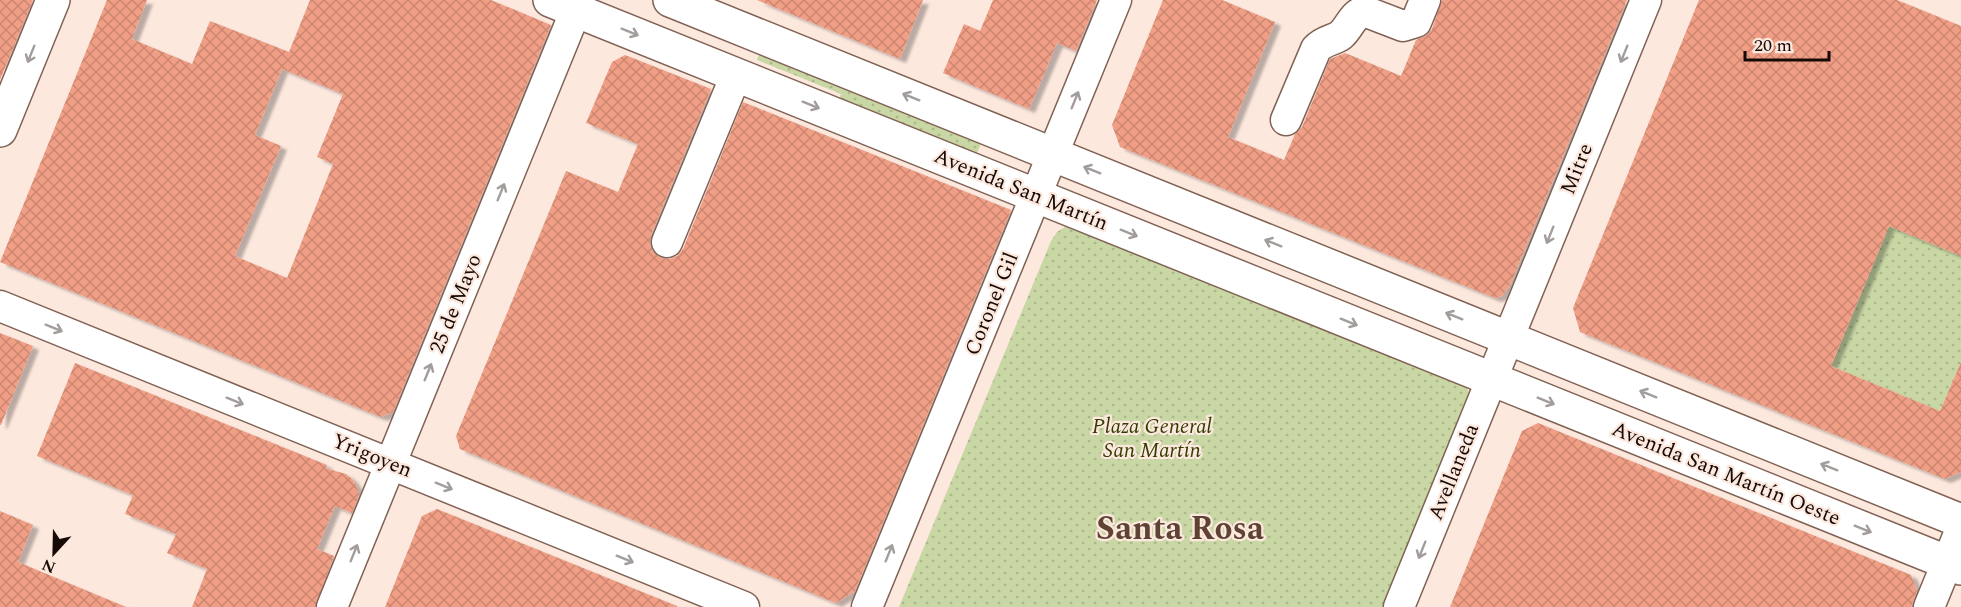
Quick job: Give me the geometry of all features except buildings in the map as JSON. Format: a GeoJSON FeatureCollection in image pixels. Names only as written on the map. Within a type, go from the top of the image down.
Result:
{"type":"FeatureCollection","features":[{"type":"Feature","properties":{"kind":"main road"},"geometry":{"type":"LineString","coordinates":[[0,130],[53,0]]}},
{"type":"Feature","properties":{"kind":"main road"},"geometry":{"type":"LineString","coordinates":[[670,0],[1961,521]]}},
{"type":"Feature","properties":{"kind":"main road","name":"Avenida San Martín"},"geometry":{"type":"LineString","coordinates":[[568,3],[736,75],[1492,379]]}},
{"type":"Feature","properties":{"kind":"main road"},"geometry":{"type":"LineString","coordinates":[[1215,268],[1232,226]]}},
{"type":"Feature","properties":{"kind":"main road"},"geometry":{"type":"LineString","coordinates":[[1312,307],[1329,266]]}},
{"type":"Feature","properties":{"kind":"main road","name":"Avenida San Martín Oeste"},"geometry":{"type":"LineString","coordinates":[[1492,379],[1954,566]]}},
{"type":"Feature","properties":{"kind":"street","name":"Coronel Gil"},"geometry":{"type":"LineString","coordinates":[[867,607],[1116,0]]}},
{"type":"Feature","properties":{"kind":"street"},"geometry":{"type":"LineString","coordinates":[[1286,120],[1316,49],[1322,42],[1341,35],[1357,13],[1364,11],[1403,26],[1416,22],[1425,0]]}},
{"type":"Feature","properties":{"kind":"street","name":"Mitre"},"geometry":{"type":"LineString","coordinates":[[1508,338],[1646,0]]}},
{"type":"Feature","properties":{"kind":"street","name":"25 de Mayo"},"geometry":{"type":"LineString","coordinates":[[332,607],[390,464],[568,3]]}},
{"type":"Feature","properties":{"kind":"street"},"geometry":{"type":"LineString","coordinates":[[667,242],[736,75]]}},
{"type":"Feature","properties":{"kind":"street","name":"Yrigoyen"},"geometry":{"type":"LineString","coordinates":[[0,306],[744,607]]}},
{"type":"Feature","properties":{"kind":"street","name":"Avellaneda"},"geometry":{"type":"LineString","coordinates":[[1399,607],[1508,338]]}},
{"type":"Feature","properties":{"kind":"street"},"geometry":{"type":"LineString","coordinates":[[1929,607],[1954,566],[1961,529]]}},
{"type":"Feature","properties":{"kind":"green space"},"geometry":{"type":"Polygon","coordinates":[[[760,51],[982,141],[975,158],[838,102],[841,94],[757,60],[760,51]]]}},
{"type":"Feature","properties":{"kind":"green space"},"geometry":{"type":"Polygon","coordinates":[[[1889,226],[1961,256],[1961,362],[1940,411],[1831,366],[1889,226]]]}},
{"type":"Feature","properties":{"kind":"green space","name":"Plaza General San Martín"},"geometry":{"type":"Polygon","coordinates":[[[1065,227],[1075,227],[1463,382],[1472,397],[1390,607],[899,607],[1051,241],[1057,232],[1065,227]]]}},
{"type":"Feature","properties":{"kind":"district","name":"Santa Rosa"},"geometry":{"type":"Point","coordinates":[1180,529]}}]}
